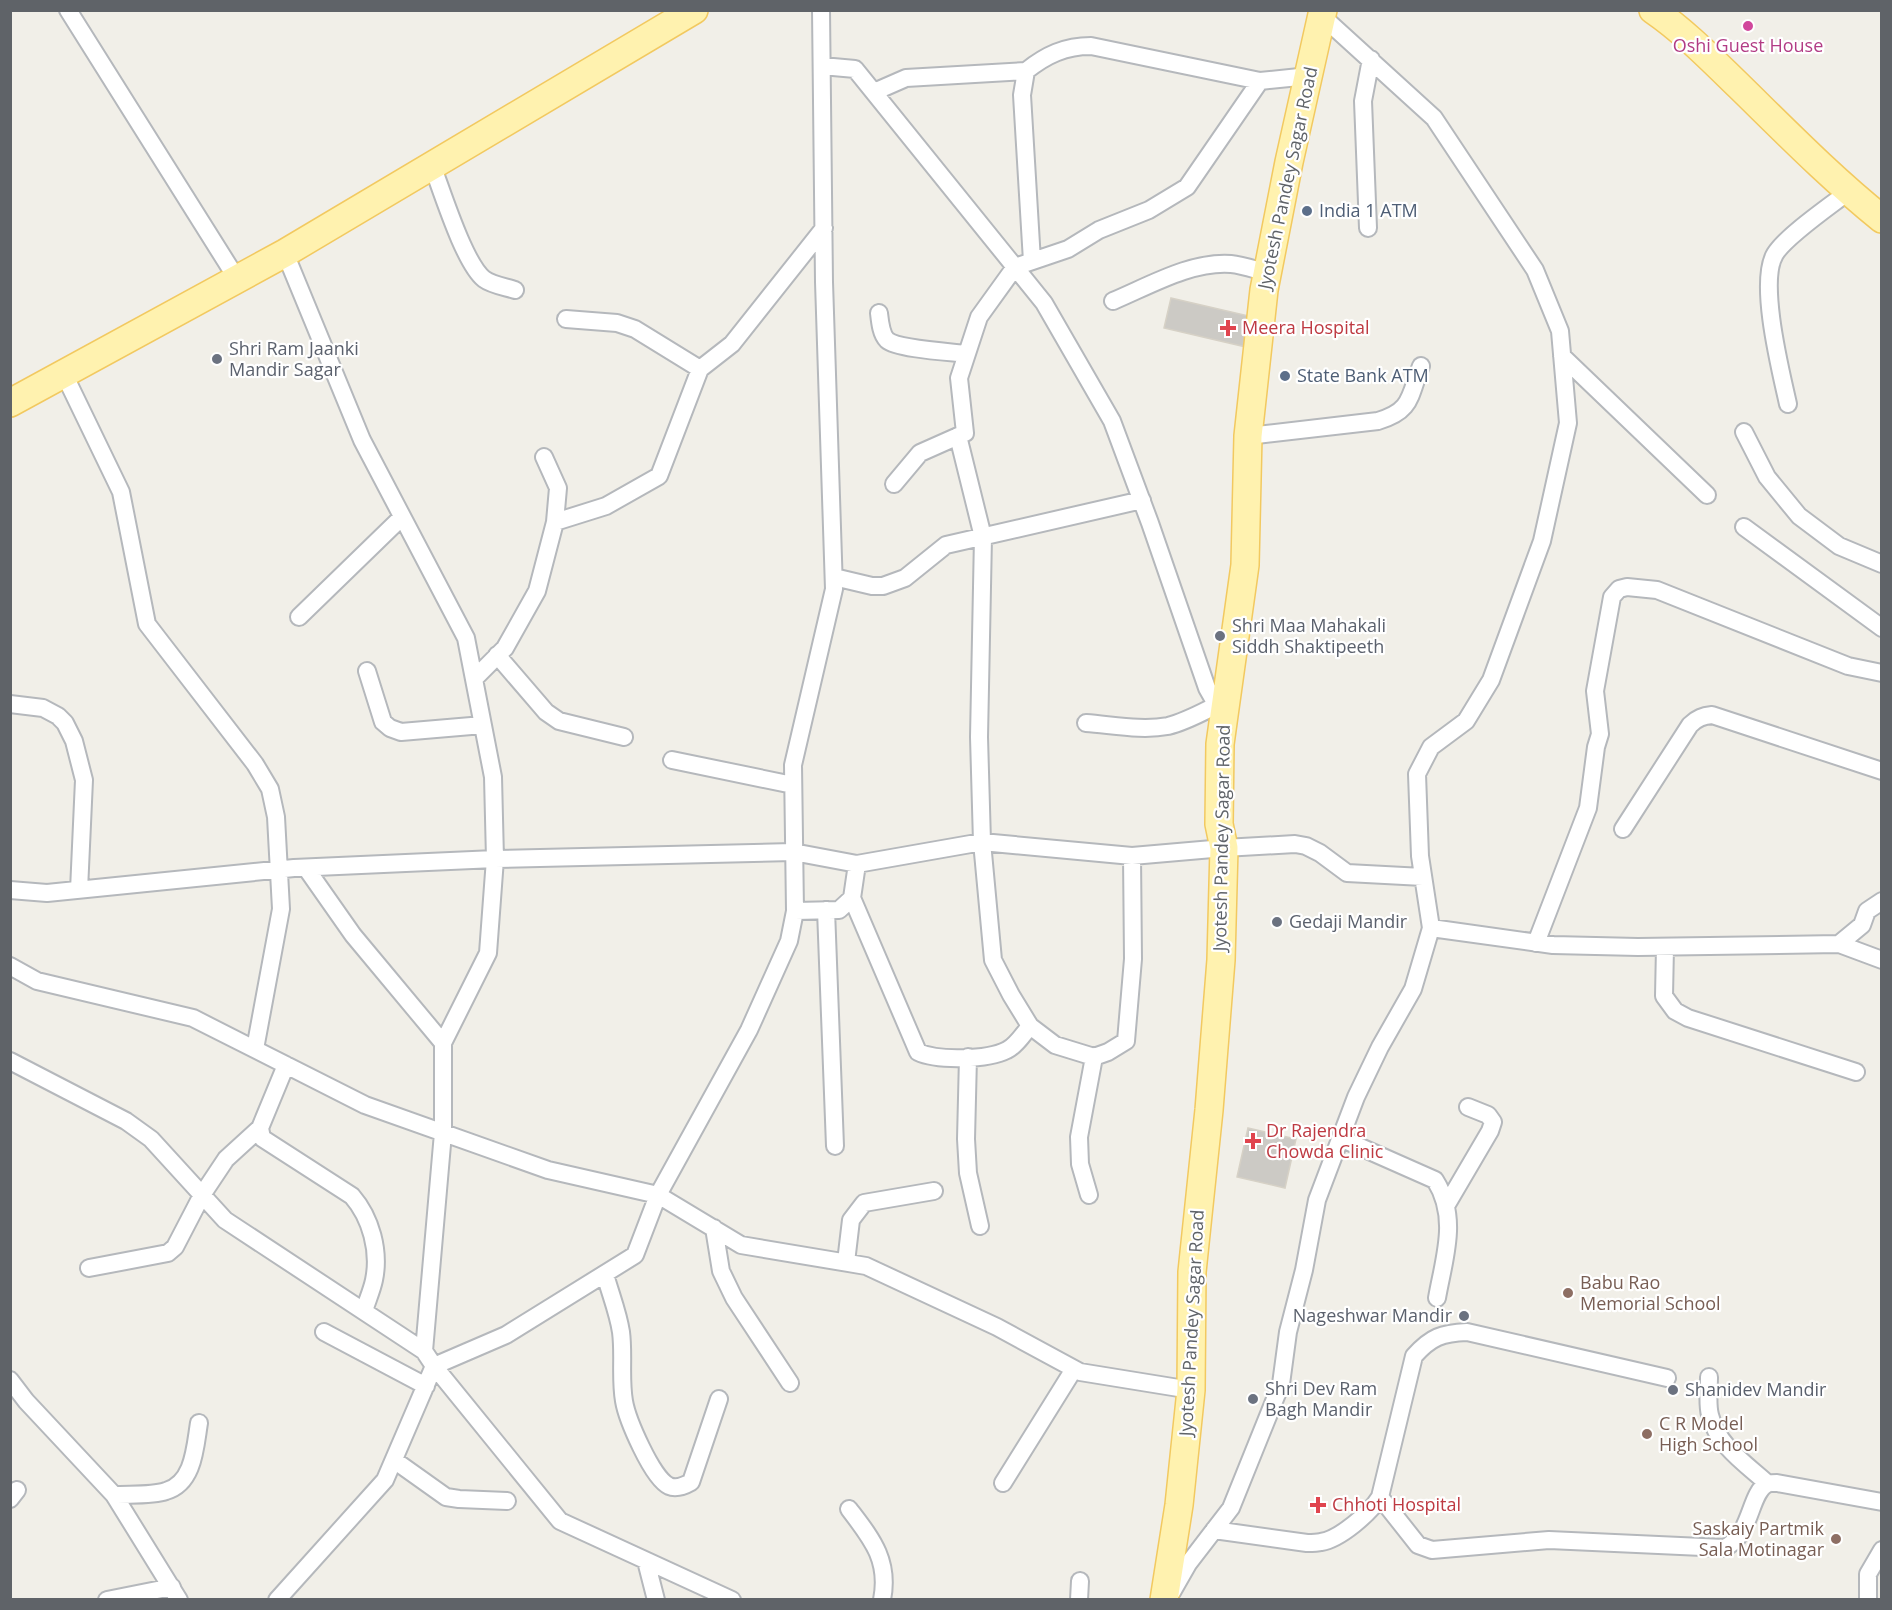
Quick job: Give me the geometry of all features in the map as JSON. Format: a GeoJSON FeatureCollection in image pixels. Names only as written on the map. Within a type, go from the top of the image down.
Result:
{"type":"FeatureCollection","features":[{"type":"Feature","properties":{"kind":"main road"},"geometry":{"type":"LineString","coordinates":[[10,403],[285,253],[694,10]]}},
{"type":"Feature","properties":{"kind":"main road"},"geometry":{"type":"LineString","coordinates":[[1653,10],[1671,22],[1698,46],[1848,192],[1881,219]]}},
{"type":"Feature","properties":{"kind":"main road","name":"Jyotesh Pandey Sagar Road"},"geometry":{"type":"LineString","coordinates":[[1166,1599],[1191,1390],[1192,1272],[1221,960],[1224,848],[1219,824],[1220,712],[1245,565],[1248,436],[1268,273],[1289,162],[1323,14]]}},
{"type":"Feature","properties":{"kind":"street"},"geometry":{"type":"LineString","coordinates":[[68,10],[237,279]]}},
{"type":"Feature","properties":{"kind":"street"},"geometry":{"type":"LineString","coordinates":[[277,1599],[385,1480],[434,1366],[506,1335],[635,1255],[658,1195],[749,1030],[789,941],[795,912],[793,765],[834,589],[824,228],[821,10]]}},
{"type":"Feature","properties":{"kind":"street"},"geometry":{"type":"LineString","coordinates":[[1166,1599],[1188,1564],[1231,1508],[1281,1384],[1288,1332],[1304,1270],[1317,1200],[1356,1097],[1380,1047],[1413,989],[1431,928],[1420,856],[1417,774],[1431,747],[1466,721],[1491,680],[1542,541],[1568,423],[1560,331],[1535,270],[1434,118],[1323,14]]}},
{"type":"Feature","properties":{"kind":"street"},"geometry":{"type":"LineString","coordinates":[[874,92],[906,78],[1026,71],[1039,60],[1056,51],[1078,46],[1091,46],[1260,81],[1309,76]]}},
{"type":"Feature","properties":{"kind":"street"},"geometry":{"type":"LineString","coordinates":[[1368,228],[1363,101],[1371,59]]}},
{"type":"Feature","properties":{"kind":"street"},"geometry":{"type":"LineString","coordinates":[[822,66],[855,69],[874,92],[1044,303],[1112,421],[1207,688],[1220,712],[1167,726],[1136,727],[1086,723]]}},
{"type":"Feature","properties":{"kind":"street"},"geometry":{"type":"LineString","coordinates":[[1026,71],[1023,95],[1032,261]]}},
{"type":"Feature","properties":{"kind":"street"},"geometry":{"type":"LineString","coordinates":[[894,484],[920,453],[965,433],[959,378],[979,317],[1015,267],[1068,249],[1099,230],[1149,210],[1187,187],[1260,81]]}},
{"type":"Feature","properties":{"kind":"street"},"geometry":{"type":"LineString","coordinates":[[432,165],[459,238],[471,262],[484,279],[515,290]]}},
{"type":"Feature","properties":{"kind":"street"},"geometry":{"type":"LineString","coordinates":[[1788,404],[1776,352],[1770,306],[1770,269],[1775,254],[1793,235],[1848,192]]}},
{"type":"Feature","properties":{"kind":"street"},"geometry":{"type":"LineString","coordinates":[[555,522],[606,506],[659,476],[700,369],[732,344],[824,228]]}},
{"type":"Feature","properties":{"kind":"street"},"geometry":{"type":"LineString","coordinates":[[285,253],[362,440],[466,638],[493,777],[495,859],[488,953],[443,1042],[443,1133],[424,1351]]}},
{"type":"Feature","properties":{"kind":"street"},"geometry":{"type":"LineString","coordinates":[[1113,301],[1184,271],[1203,267],[1231,264],[1268,273]]}},
{"type":"Feature","properties":{"kind":"street"},"geometry":{"type":"LineString","coordinates":[[879,313],[883,334],[888,341],[899,346],[967,354]]}},
{"type":"Feature","properties":{"kind":"street"},"geometry":{"type":"LineString","coordinates":[[566,319],[617,323],[635,329],[700,369]]}},
{"type":"Feature","properties":{"kind":"street"},"geometry":{"type":"LineString","coordinates":[[1562,356],[1707,495]]}},
{"type":"Feature","properties":{"kind":"street"},"geometry":{"type":"LineString","coordinates":[[1248,436],[1378,421],[1394,416],[1404,409],[1421,366]]}},
{"type":"Feature","properties":{"kind":"street"},"geometry":{"type":"LineString","coordinates":[[64,374],[121,492],[147,624],[255,764],[270,789],[276,817],[281,909],[255,1049]]}},
{"type":"Feature","properties":{"kind":"street"},"geometry":{"type":"LineString","coordinates":[[1744,432],[1767,477],[1799,516],[1839,546],[1881,564]]}},
{"type":"Feature","properties":{"kind":"street"},"geometry":{"type":"LineString","coordinates":[[958,436],[983,537],[979,737],[982,842],[993,960],[1030,1026],[1055,1045],[1094,1057],[1126,1041],[1132,959],[1132,856]]}},
{"type":"Feature","properties":{"kind":"street"},"geometry":{"type":"LineString","coordinates":[[474,679],[505,648],[537,591],[555,522],[558,488],[544,457]]}},
{"type":"Feature","properties":{"kind":"street"},"geometry":{"type":"LineString","coordinates":[[834,577],[872,586],[883,586],[905,578],[946,545],[1142,500]]}},
{"type":"Feature","properties":{"kind":"street"},"geometry":{"type":"LineString","coordinates":[[299,617],[402,517]]}},
{"type":"Feature","properties":{"kind":"street"},"geometry":{"type":"LineString","coordinates":[[1744,527],[1881,628]]}},
{"type":"Feature","properties":{"kind":"street"},"geometry":{"type":"LineString","coordinates":[[1536,943],[1588,808],[1596,747],[1600,734],[1596,691],[1612,597],[1619,589],[1627,587],[1671,594],[1716,615],[1848,666],[1881,673]]}},
{"type":"Feature","properties":{"kind":"street"},"geometry":{"type":"LineString","coordinates":[[497,656],[546,712],[559,721],[624,737]]}},
{"type":"Feature","properties":{"kind":"street"},"geometry":{"type":"LineString","coordinates":[[367,671],[383,722],[390,728],[401,732],[483,725]]}},
{"type":"Feature","properties":{"kind":"street"},"geometry":{"type":"LineString","coordinates":[[10,704],[43,708],[58,716],[65,723],[74,741],[84,780],[79,890]]}},
{"type":"Feature","properties":{"kind":"street"},"geometry":{"type":"LineString","coordinates":[[1623,829],[1690,725],[1697,718],[1704,716],[1712,715],[1881,771]]}},
{"type":"Feature","properties":{"kind":"street"},"geometry":{"type":"LineString","coordinates":[[672,760],[793,785]]}},
{"type":"Feature","properties":{"kind":"street"},"geometry":{"type":"LineString","coordinates":[[10,890],[47,893],[306,868],[495,859],[793,852],[857,864],[982,842],[1132,856],[1296,844],[1320,853],[1347,873],[1423,877]]}},
{"type":"Feature","properties":{"kind":"street"},"geometry":{"type":"LineString","coordinates":[[857,864],[852,898],[918,1052],[934,1057],[994,1055],[1009,1050],[1030,1026]]}},
{"type":"Feature","properties":{"kind":"street"},"geometry":{"type":"LineString","coordinates":[[306,868],[353,935],[443,1042]]}},
{"type":"Feature","properties":{"kind":"street"},"geometry":{"type":"LineString","coordinates":[[795,912],[839,910],[852,898]]}},
{"type":"Feature","properties":{"kind":"street"},"geometry":{"type":"LineString","coordinates":[[1839,944],[1862,925],[1868,911],[1881,901]]}},
{"type":"Feature","properties":{"kind":"street"},"geometry":{"type":"LineString","coordinates":[[826,910],[835,1146]]}},
{"type":"Feature","properties":{"kind":"street"},"geometry":{"type":"LineString","coordinates":[[1431,928],[1553,945],[1665,947],[1839,944],[1881,960]]}},
{"type":"Feature","properties":{"kind":"street"},"geometry":{"type":"LineString","coordinates":[[1665,947],[1664,996],[1675,1011],[1688,1018],[1856,1072]]}},
{"type":"Feature","properties":{"kind":"street"},"geometry":{"type":"LineString","coordinates":[[10,966],[37,981],[194,1018],[365,1105],[443,1133],[548,1170],[658,1195],[741,1245],[866,1266],[977,1317],[1080,1372],[1191,1390]]}},
{"type":"Feature","properties":{"kind":"street"},"geometry":{"type":"LineString","coordinates":[[968,1057],[966,1139],[968,1173],[980,1226]]}},
{"type":"Feature","properties":{"kind":"street"},"geometry":{"type":"LineString","coordinates":[[1089,1196],[1080,1164],[1079,1137],[1094,1057]]}},
{"type":"Feature","properties":{"kind":"street"},"geometry":{"type":"LineString","coordinates":[[10,1061],[126,1121],[151,1139],[225,1220],[424,1351],[560,1521],[732,1599]]}},
{"type":"Feature","properties":{"kind":"street"},"geometry":{"type":"LineString","coordinates":[[89,1268],[168,1254],[175,1247],[202,1195],[226,1159],[260,1128],[286,1065]]}},
{"type":"Feature","properties":{"kind":"street"},"geometry":{"type":"LineString","coordinates":[[1446,1206],[1491,1131],[1493,1122],[1488,1115],[1468,1107]]}},
{"type":"Feature","properties":{"kind":"street"},"geometry":{"type":"LineString","coordinates":[[260,1128],[262,1138],[352,1196],[362,1208],[370,1225],[376,1260],[374,1280],[364,1311]]}},
{"type":"Feature","properties":{"kind":"street"},"geometry":{"type":"LineString","coordinates":[[1341,1138],[1435,1180],[1441,1190],[1450,1228],[1437,1298]]}},
{"type":"Feature","properties":{"kind":"street"},"geometry":{"type":"LineString","coordinates":[[846,1262],[851,1220],[864,1203],[934,1191]]}},
{"type":"Feature","properties":{"kind":"street"},"geometry":{"type":"LineString","coordinates":[[714,1228],[721,1271],[725,1280],[734,1298],[790,1383]]}},
{"type":"Feature","properties":{"kind":"street"},"geometry":{"type":"LineString","coordinates":[[605,1274],[620,1329],[624,1403],[633,1431],[659,1479],[670,1486],[681,1487],[691,1482],[719,1399]]}},
{"type":"Feature","properties":{"kind":"street"},"geometry":{"type":"LineString","coordinates":[[324,1332],[426,1386]]}},
{"type":"Feature","properties":{"kind":"street"},"geometry":{"type":"LineString","coordinates":[[1214,1530],[1307,1543],[1322,1542],[1334,1537],[1372,1510],[1380,1497],[1414,1356],[1425,1344],[1438,1336],[1467,1332],[1667,1378]]}},
{"type":"Feature","properties":{"kind":"street"},"geometry":{"type":"LineString","coordinates":[[1003,1483],[1074,1369]]}},
{"type":"Feature","properties":{"kind":"street"},"geometry":{"type":"LineString","coordinates":[[1709,1377],[1709,1413],[1716,1433],[1767,1483],[1881,1502]]}},
{"type":"Feature","properties":{"kind":"street"},"geometry":{"type":"LineString","coordinates":[[10,1380],[26,1401],[114,1495],[176,1593],[107,1599]]}},
{"type":"Feature","properties":{"kind":"street"},"geometry":{"type":"LineString","coordinates":[[114,1495],[167,1491],[184,1479],[191,1466],[199,1423]]}},
{"type":"Feature","properties":{"kind":"street"},"geometry":{"type":"LineString","coordinates":[[394,1460],[446,1497],[507,1501]]}},
{"type":"Feature","properties":{"kind":"street"},"geometry":{"type":"LineString","coordinates":[[1380,1497],[1418,1545],[1432,1550],[1548,1540],[1724,1548],[1732,1545],[1739,1538],[1761,1490],[1767,1483]]}},
{"type":"Feature","properties":{"kind":"street"},"geometry":{"type":"LineString","coordinates":[[849,1509],[876,1544],[883,1570],[882,1599]]}},
{"type":"Feature","properties":{"kind":"street"},"geometry":{"type":"LineString","coordinates":[[1868,1599],[1868,1574],[1881,1550]]}},
{"type":"Feature","properties":{"kind":"street"},"geometry":{"type":"LineString","coordinates":[[646,1561],[656,1599]]}},
{"type":"Feature","properties":{"kind":"street"},"geometry":{"type":"LineString","coordinates":[[1079,1599],[1080,1581]]}},
{"type":"Feature","properties":{"kind":"building"},"geometry":{"type":"Polygon","coordinates":[[[1171,298],[1253,317],[1246,347],[1164,328],[1171,298]]]}},
{"type":"Feature","properties":{"kind":"building"},"geometry":{"type":"Polygon","coordinates":[[[1248,1128],[1296,1139],[1285,1188],[1237,1177],[1248,1128]]]}},
{"type":"Feature","properties":{"kind":"place","name":"Oshi Guest House"},"geometry":{"type":"Point","coordinates":[1748,26]}},
{"type":"Feature","properties":{"kind":"place","name":"India 1 ATM"},"geometry":{"type":"Point","coordinates":[1307,211]}},
{"type":"Feature","properties":{"kind":"place","name":"Meera Hospital"},"geometry":{"type":"Point","coordinates":[1228,328]}},
{"type":"Feature","properties":{"kind":"place","name":"Shri Ram Jaanki Mandir Sagar"},"geometry":{"type":"Point","coordinates":[217,359]}},
{"type":"Feature","properties":{"kind":"place","name":"State Bank ATM"},"geometry":{"type":"Point","coordinates":[1285,376]}},
{"type":"Feature","properties":{"kind":"place","name":"Shri Maa Mahakali Siddh Shaktipeeth"},"geometry":{"type":"Point","coordinates":[1220,636]}},
{"type":"Feature","properties":{"kind":"place","name":"Gedaji Mandir"},"geometry":{"type":"Point","coordinates":[1277,922]}},
{"type":"Feature","properties":{"kind":"place","name":"Dr Rajendra Chowda Clinic"},"geometry":{"type":"Point","coordinates":[1253,1141]}},
{"type":"Feature","properties":{"kind":"place","name":"Babu Rao Memorial School"},"geometry":{"type":"Point","coordinates":[1568,1293]}},
{"type":"Feature","properties":{"kind":"place","name":"Nageshwar Mandir"},"geometry":{"type":"Point","coordinates":[1464,1316]}},
{"type":"Feature","properties":{"kind":"place","name":"Shanidev Mandir"},"geometry":{"type":"Point","coordinates":[1673,1390]}},
{"type":"Feature","properties":{"kind":"place","name":"Shri Dev Ram Bagh Mandir"},"geometry":{"type":"Point","coordinates":[1253,1399]}},
{"type":"Feature","properties":{"kind":"place","name":"C R Model High School"},"geometry":{"type":"Point","coordinates":[1647,1434]}},
{"type":"Feature","properties":{"kind":"place","name":"Chhoti Hospital"},"geometry":{"type":"Point","coordinates":[1318,1505]}},
{"type":"Feature","properties":{"kind":"place","name":"Saskaiy Partmik Sala Motinagar"},"geometry":{"type":"Point","coordinates":[1836,1539]}}]}
